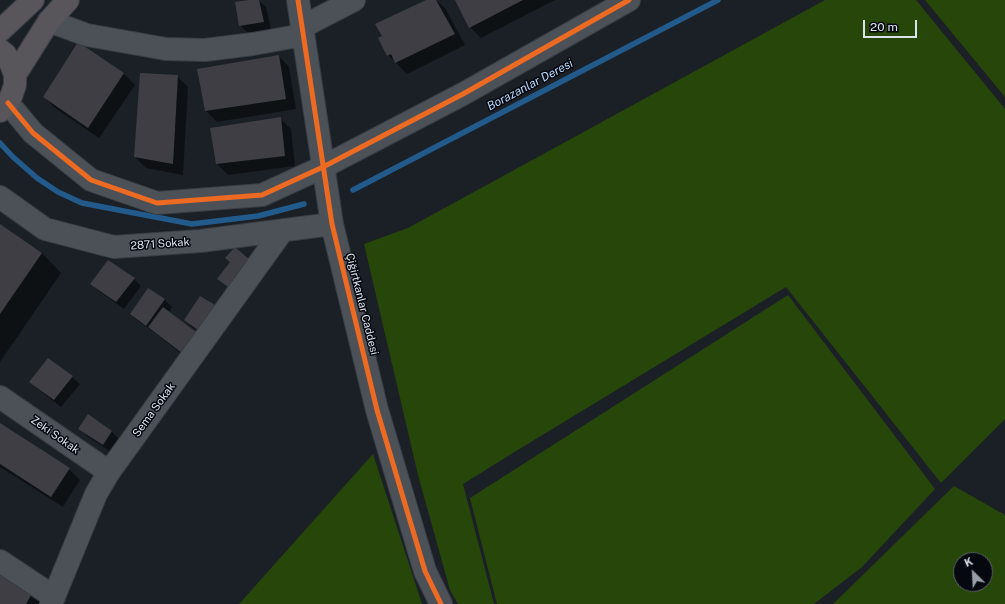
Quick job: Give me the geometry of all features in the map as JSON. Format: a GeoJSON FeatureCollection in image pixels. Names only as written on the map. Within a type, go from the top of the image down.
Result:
{"type":"FeatureCollection","features":[{"type":"Feature","properties":{"kind":"main road"},"geometry":{"type":"LineString","coordinates":[[0,30],[33,0]]}},
{"type":"Feature","properties":{"kind":"main road"},"geometry":{"type":"LineString","coordinates":[[15,75],[49,21],[68,0]]}},
{"type":"Feature","properties":{"kind":"main road"},"geometry":{"type":"LineString","coordinates":[[0,50],[5,54],[15,75],[15,84],[12,94],[4,107]]}},
{"type":"Feature","properties":{"kind":"street","name":"Çiğirtkanlar Caddesi"},"geometry":{"type":"LineString","coordinates":[[298,0],[332,224],[377,410],[425,571],[441,604]]}},
{"type":"Feature","properties":{"kind":"street"},"geometry":{"type":"LineString","coordinates":[[49,21],[87,35],[166,49],[205,50],[253,44],[303,31],[354,0]]}},
{"type":"Feature","properties":{"kind":"street"},"geometry":{"type":"LineString","coordinates":[[4,107],[32,133],[91,180],[157,203],[262,195],[323,167],[463,94],[629,0]]}},
{"type":"Feature","properties":{"kind":"street","name":"2871 Sokak"},"geometry":{"type":"LineString","coordinates":[[0,197],[45,229],[114,247],[200,241],[332,224]]}},
{"type":"Feature","properties":{"kind":"street","name":"Sema Sokak"},"geometry":{"type":"LineString","coordinates":[[53,601],[96,494],[109,472],[283,230]]}},
{"type":"Feature","properties":{"kind":"street","name":"Zeki Sokak"},"geometry":{"type":"LineString","coordinates":[[0,397],[109,472]]}},
{"type":"Feature","properties":{"kind":"street"},"geometry":{"type":"LineString","coordinates":[[0,561],[53,601]]}},
{"type":"Feature","properties":{"kind":"green space"},"geometry":{"type":"Polygon","coordinates":[[[825,0],[916,0],[1005,109],[1005,419],[941,483],[786,287],[463,484],[494,604],[458,604],[450,590],[418,475],[364,244],[408,228],[825,0]]]}},
{"type":"Feature","properties":{"kind":"green space"},"geometry":{"type":"Polygon","coordinates":[[[925,0],[1005,0],[1005,97],[925,0]]]}},
{"type":"Feature","properties":{"kind":"green space"},"geometry":{"type":"Polygon","coordinates":[[[788,295],[935,489],[862,567],[814,604],[497,604],[470,498],[788,295]]]}},
{"type":"Feature","properties":{"kind":"green space"},"geometry":{"type":"Polygon","coordinates":[[[373,454],[422,604],[239,604],[373,454]]]}},
{"type":"Feature","properties":{"kind":"green space"},"geometry":{"type":"Polygon","coordinates":[[[954,486],[1005,515],[1005,604],[833,604],[954,486]]]}},
{"type":"Feature","properties":{"kind":"building"},"geometry":{"type":"Polygon","coordinates":[[[259,0],[264,22],[239,26],[235,2],[259,0]]]}},
{"type":"Feature","properties":{"kind":"building"},"geometry":{"type":"Polygon","coordinates":[[[426,0],[436,0],[455,34],[395,63],[391,54],[387,56],[378,38],[382,36],[375,24],[426,0]]]}},
{"type":"Feature","properties":{"kind":"building"},"geometry":{"type":"Polygon","coordinates":[[[455,0],[523,0],[469,28],[455,0]]]}},
{"type":"Feature","properties":{"kind":"building"},"geometry":{"type":"Polygon","coordinates":[[[78,42],[124,73],[88,128],[43,97],[78,42]]]}},
{"type":"Feature","properties":{"kind":"building"},"geometry":{"type":"Polygon","coordinates":[[[279,55],[286,99],[205,111],[197,69],[279,55]]]}},
{"type":"Feature","properties":{"kind":"building"},"geometry":{"type":"Polygon","coordinates":[[[140,73],[178,75],[173,164],[134,157],[140,73]]]}},
{"type":"Feature","properties":{"kind":"building"},"geometry":{"type":"Polygon","coordinates":[[[281,117],[285,156],[216,164],[210,128],[281,117]]]}},
{"type":"Feature","properties":{"kind":"building"},"geometry":{"type":"Polygon","coordinates":[[[0,224],[42,253],[0,314],[0,224]]]}},
{"type":"Feature","properties":{"kind":"building"},"geometry":{"type":"Polygon","coordinates":[[[235,247],[250,260],[228,287],[217,279],[230,262],[225,258],[235,247]]]}},
{"type":"Feature","properties":{"kind":"building"},"geometry":{"type":"Polygon","coordinates":[[[108,260],[135,278],[116,302],[90,284],[108,260]]]}},
{"type":"Feature","properties":{"kind":"building"},"geometry":{"type":"Polygon","coordinates":[[[148,288],[165,299],[146,326],[130,314],[148,288]]]}},
{"type":"Feature","properties":{"kind":"building"},"geometry":{"type":"Polygon","coordinates":[[[200,296],[215,305],[198,330],[184,320],[200,296]]]}},
{"type":"Feature","properties":{"kind":"building"},"geometry":{"type":"Polygon","coordinates":[[[163,307],[196,332],[182,353],[148,327],[163,307]]]}},
{"type":"Feature","properties":{"kind":"building"},"geometry":{"type":"Polygon","coordinates":[[[48,358],[73,376],[54,400],[29,382],[48,358]]]}},
{"type":"Feature","properties":{"kind":"building"},"geometry":{"type":"Polygon","coordinates":[[[88,414],[112,431],[103,445],[78,429],[88,414]]]}},
{"type":"Feature","properties":{"kind":"building"},"geometry":{"type":"Polygon","coordinates":[[[0,423],[70,468],[51,497],[0,464],[0,423]]]}},
{"type":"Feature","properties":{"kind":"building"},"geometry":{"type":"Polygon","coordinates":[[[0,573],[34,590],[26,604],[0,604],[0,573]]]}},
{"type":"Feature","properties":{"kind":"waterway","name":"Borazanlar Deresi"},"geometry":{"type":"LineString","coordinates":[[353,190],[718,0]]}},
{"type":"Feature","properties":{"kind":"waterway","name":"Borazanlar Deresi"},"geometry":{"type":"LineString","coordinates":[[0,143],[13,157],[37,178],[58,192],[82,203],[192,224],[258,216],[304,204]]}},
{"type":"Feature","properties":{"kind":"cycle path"},"geometry":{"type":"LineString","coordinates":[[298,0],[332,224],[377,410],[425,571],[441,604]]}},
{"type":"Feature","properties":{"kind":"cycle path"},"geometry":{"type":"LineString","coordinates":[[8,103],[33,133],[91,180],[157,203],[262,195],[323,167],[463,94],[629,0]]}}]}
